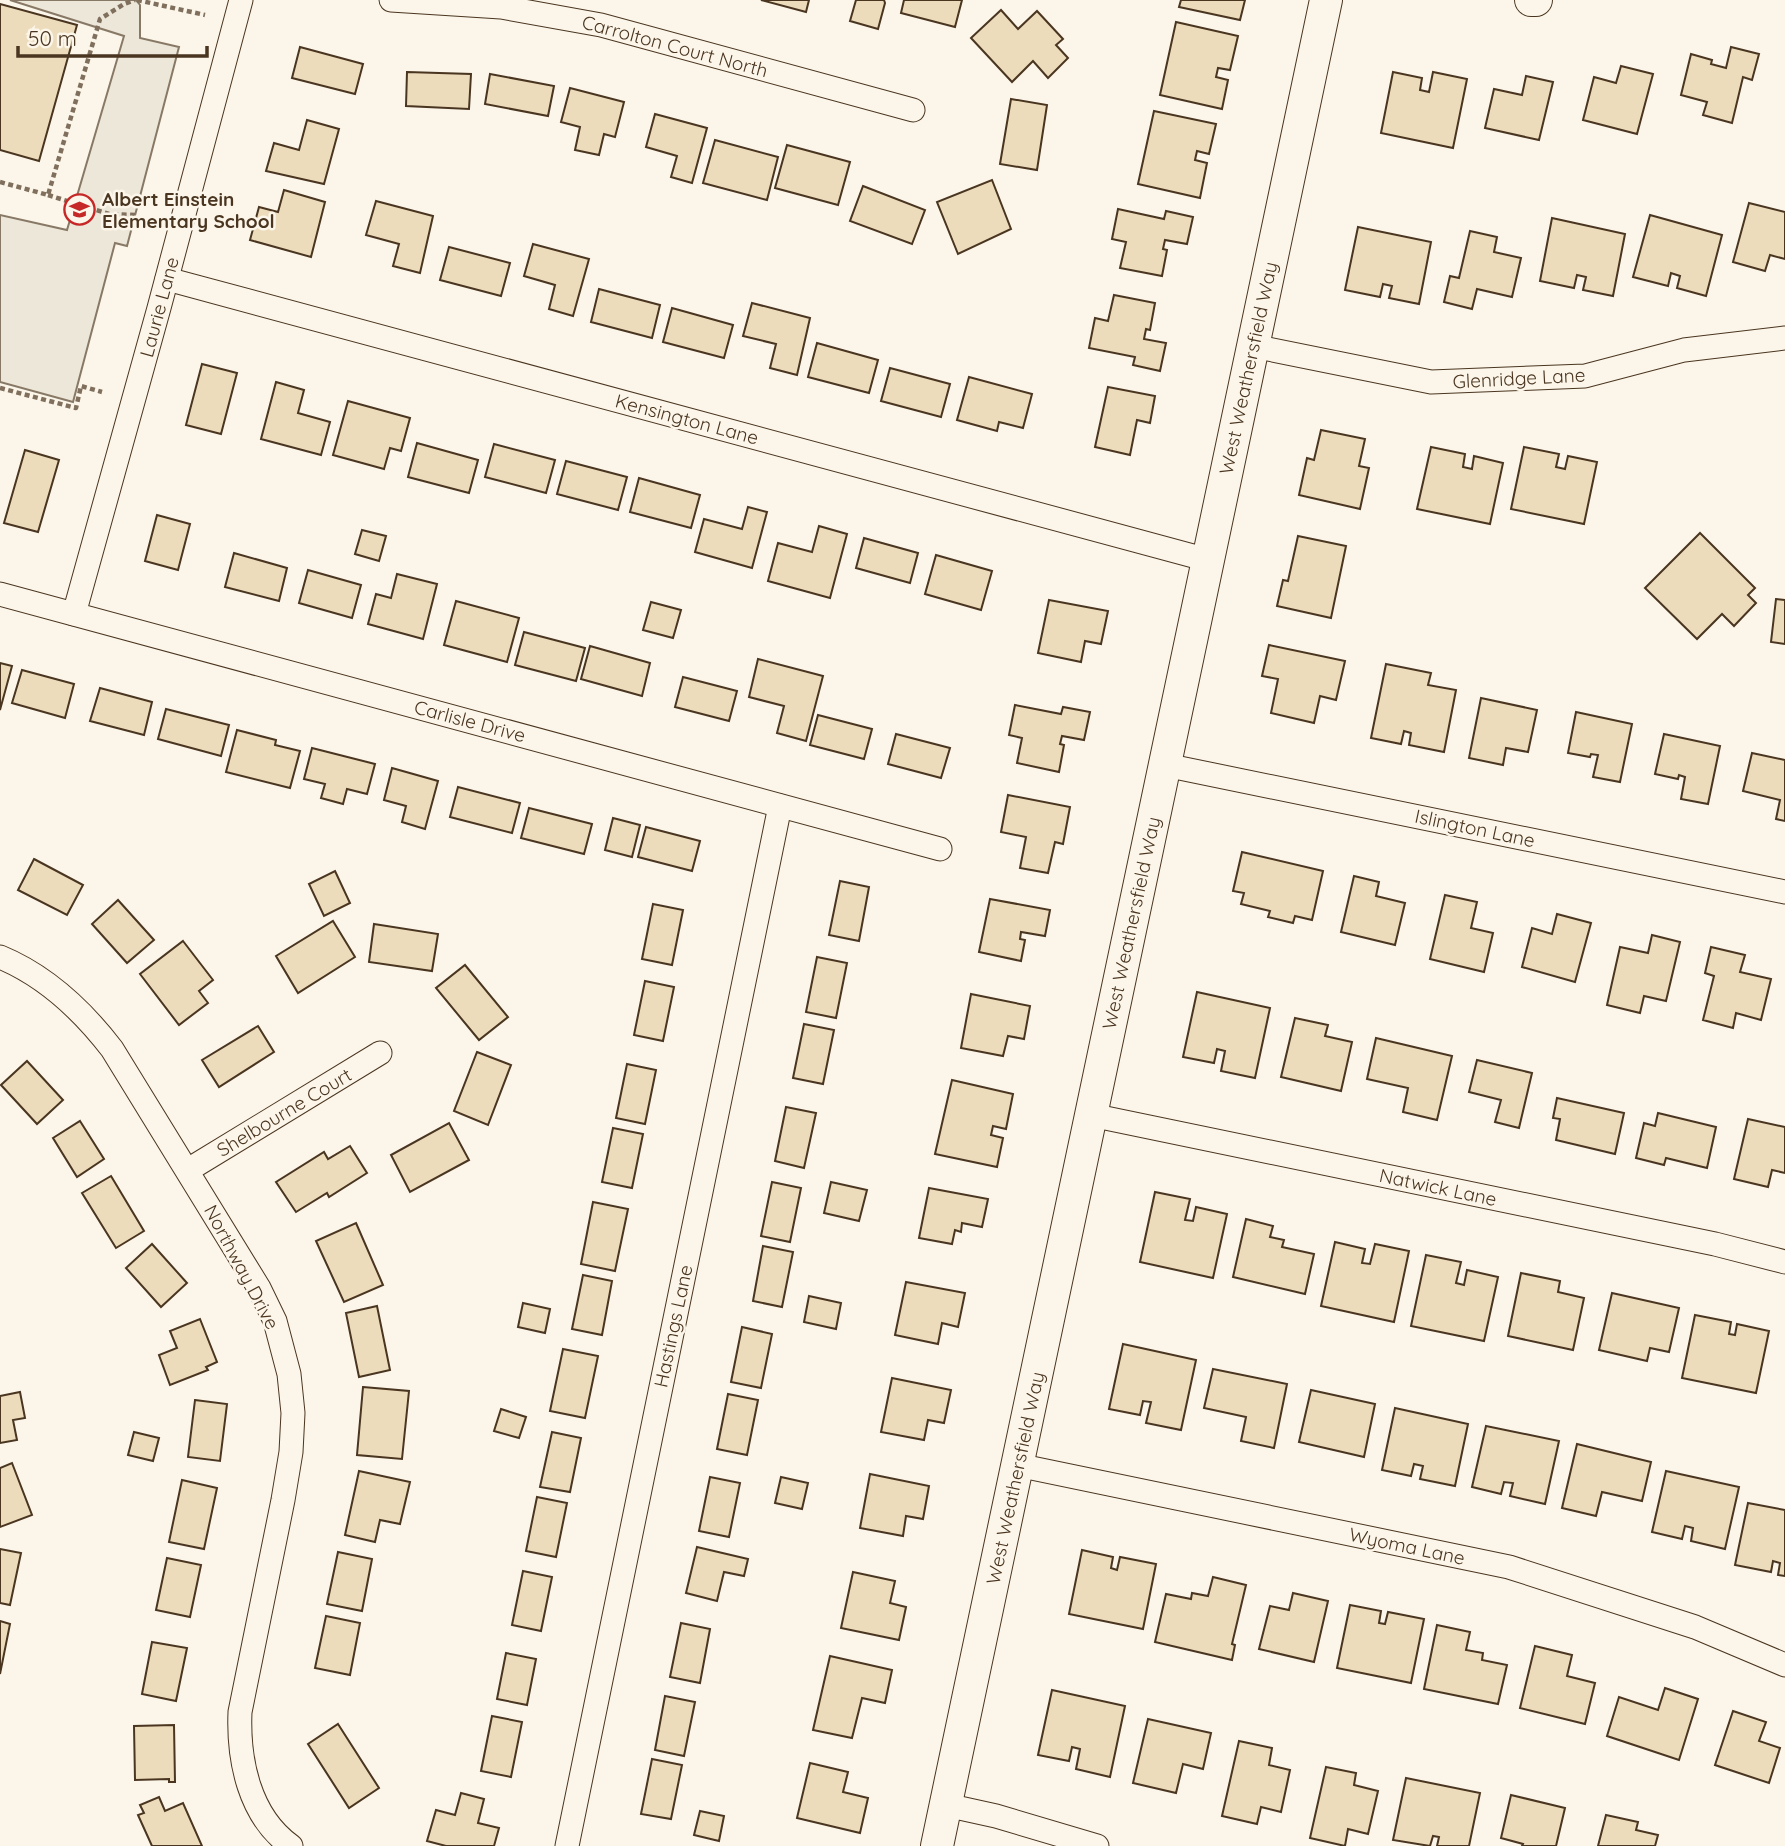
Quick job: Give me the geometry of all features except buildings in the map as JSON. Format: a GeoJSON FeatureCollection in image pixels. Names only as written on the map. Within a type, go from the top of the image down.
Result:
{"type":"FeatureCollection","features":[{"type":"Feature","properties":{"kind":"street","name":"Laurie Lane"},"geometry":{"type":"LineString","coordinates":[[74,614],[241,0]]}},
{"type":"Feature","properties":{"kind":"street","name":"Carrolton Court North"},"geometry":{"type":"LineString","coordinates":[[391,0],[501,7],[561,16],[913,110]]}},
{"type":"Feature","properties":{"kind":"street","name":"West Weathersfield Way"},"geometry":{"type":"LineString","coordinates":[[937,1846],[1325,0]]}},
{"type":"Feature","properties":{"kind":"street","name":"Kensington Lane"},"geometry":{"type":"LineString","coordinates":[[167,279],[1208,560]]}},
{"type":"Feature","properties":{"kind":"street","name":"Glenridge Lane"},"geometry":{"type":"LineString","coordinates":[[1253,346],[1431,382],[1585,376],[1684,350],[1785,338]]}},
{"type":"Feature","properties":{"kind":"street","name":"Carlisle Drive"},"geometry":{"type":"LineString","coordinates":[[0,594],[940,849]]}},
{"type":"Feature","properties":{"kind":"street","name":"Islington Lane"},"geometry":{"type":"LineString","coordinates":[[1165,765],[1785,892]]}},
{"type":"Feature","properties":{"kind":"street","name":"Hastings Lane"},"geometry":{"type":"LineString","coordinates":[[567,1846],[780,806]]}},
{"type":"Feature","properties":{"kind":"street","name":"Northway Drive"},"geometry":{"type":"LineString","coordinates":[[0,957],[40,978],[95,1027],[127,1071],[188,1170],[240,1255],[275,1321],[293,1393],[291,1452],[284,1500],[240,1712],[239,1738],[251,1794],[271,1825],[291,1846]]}},
{"type":"Feature","properties":{"kind":"street","name":"Shelbourne Court"},"geometry":{"type":"LineString","coordinates":[[188,1170],[380,1053]]}},
{"type":"Feature","properties":{"kind":"street","name":"Natwick Lane"},"geometry":{"type":"LineString","coordinates":[[1091,1115],[1715,1244],[1785,1262]]}},
{"type":"Feature","properties":{"kind":"street","name":"Wyoma Lane"},"geometry":{"type":"LineString","coordinates":[[1017,1465],[1508,1567],[1695,1627],[1785,1665]]}},
{"type":"Feature","properties":{"kind":"street"},"geometry":{"type":"LineString","coordinates":[[946,1805],[996,1816],[1097,1846]]}},
{"type":"Feature","properties":{"kind":"path"},"geometry":{"type":"LineString","coordinates":[[48,195],[100,19],[136,0],[205,15]]}},
{"type":"Feature","properties":{"kind":"path"},"geometry":{"type":"LineString","coordinates":[[0,182],[109,214],[135,215]]}},
{"type":"Feature","properties":{"kind":"path"},"geometry":{"type":"LineString","coordinates":[[0,388],[76,408],[82,386],[103,392]]}},
{"type":"Feature","properties":{"kind":"shaded area"},"geometry":{"type":"Polygon","coordinates":[[[10,0],[136,0],[140,5],[140,38],[179,47],[127,246],[115,243],[73,402],[0,382],[0,215],[67,230],[124,36],[10,0]]]}},
{"type":"Feature","properties":{"kind":"place","name":"Albert Einstein Elementary School"},"geometry":{"type":"Point","coordinates":[79,210]}}]}
